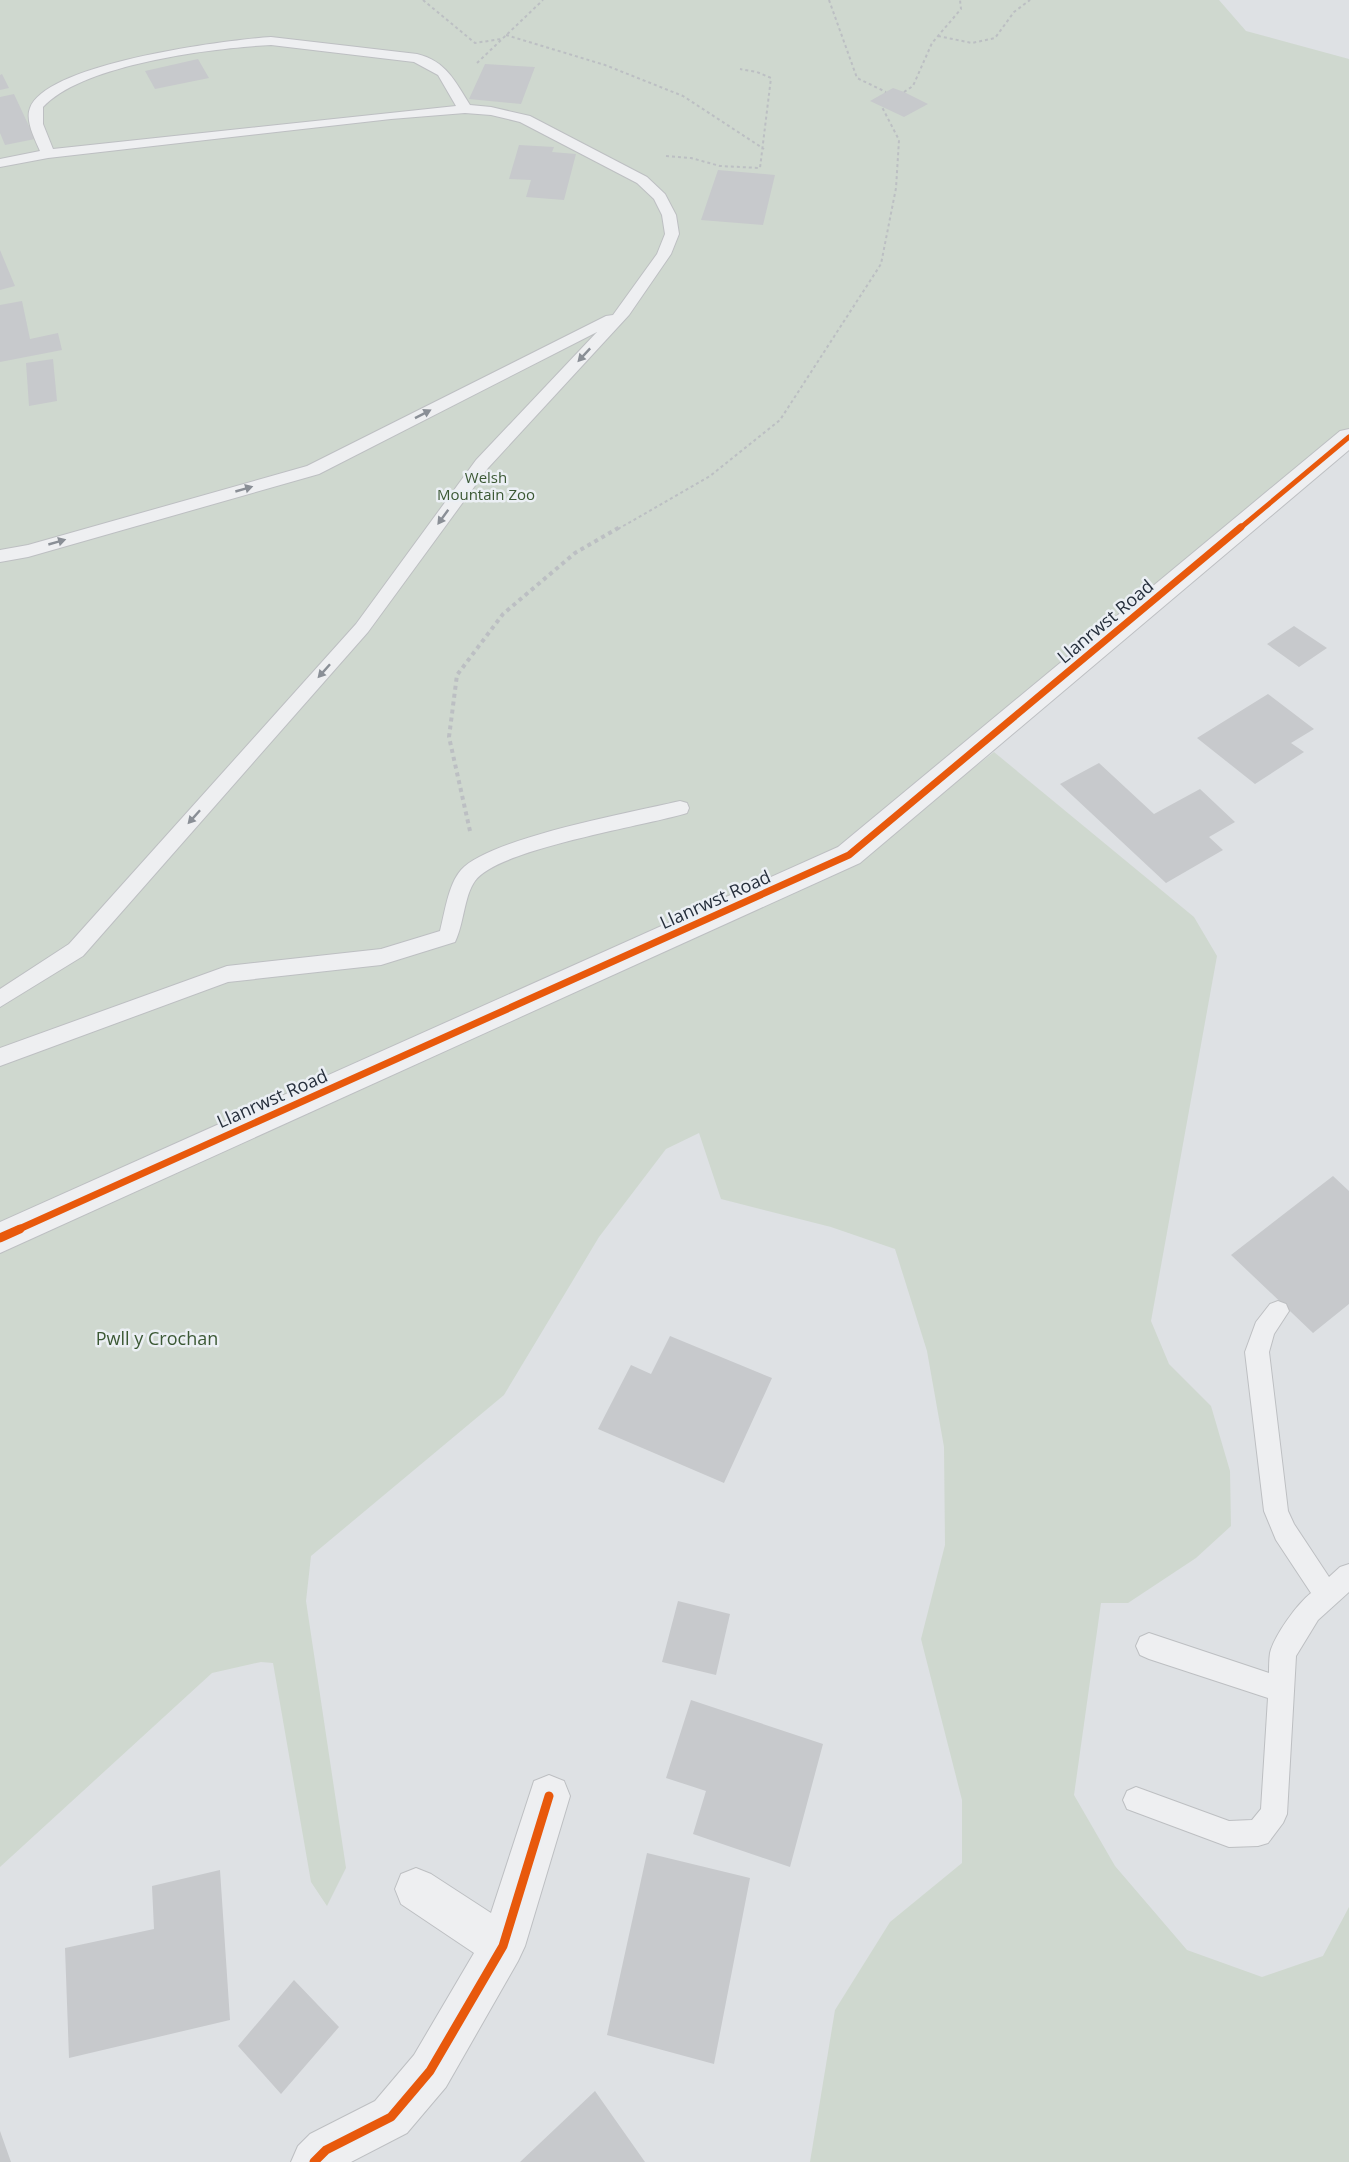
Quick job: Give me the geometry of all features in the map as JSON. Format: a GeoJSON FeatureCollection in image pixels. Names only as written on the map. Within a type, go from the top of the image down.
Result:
{"type":"FeatureCollection","features":[{"type":"Feature","properties":{"kind":"street","name":"Llanrwst Road"},"geometry":{"type":"LineString","coordinates":[[0,1238],[849,855],[1349,437]]}},
{"type":"Feature","properties":{"kind":"street"},"geometry":{"type":"LineString","coordinates":[[314,2162],[326,2150],[391,2117],[430,2071],[503,1946],[549,1796]]}},
{"type":"Feature","properties":{"kind":"street"},"geometry":{"type":"LineString","coordinates":[[416,1889],[503,1946]]}},
{"type":"Feature","properties":{"kind":"lane"},"geometry":{"type":"LineString","coordinates":[[48,154],[35,117],[37,105],[45,95],[60,85],[103,70],[224,44],[271,41],[417,58],[430,62],[446,74],[463,106]]}},
{"type":"Feature","properties":{"kind":"lane"},"geometry":{"type":"LineString","coordinates":[[0,163],[48,154],[463,106],[525,119],[642,180],[660,197],[669,215],[672,234],[664,255],[624,312],[482,464],[362,628],[76,950],[0,999]]}},
{"type":"Feature","properties":{"kind":"lane"},"geometry":{"type":"LineString","coordinates":[[0,556],[313,470],[624,312]]}},
{"type":"Feature","properties":{"kind":"lane"},"geometry":{"type":"LineString","coordinates":[[0,1057],[226,974],[381,957],[448,936],[467,875],[485,862],[546,839],[680,808]]}},
{"type":"Feature","properties":{"kind":"lane"},"geometry":{"type":"LineString","coordinates":[[1278,1311],[1264,1329],[1257,1352],[1276,1511],[1285,1532],[1327,1595]]}},
{"type":"Feature","properties":{"kind":"lane"},"geometry":{"type":"LineString","coordinates":[[1136,1800],[1229,1834],[1258,1833],[1274,1814],[1283,1653],[1309,1611],[1349,1576]]}},
{"type":"Feature","properties":{"kind":"lane"},"geometry":{"type":"LineString","coordinates":[[1149,1646],[1281,1690]]}},
{"type":"Feature","properties":{"kind":"path"},"geometry":{"type":"LineString","coordinates":[[423,0],[475,43],[502,39]]}},
{"type":"Feature","properties":{"kind":"path"},"geometry":{"type":"LineString","coordinates":[[463,106],[480,56],[502,39],[543,0]]}},
{"type":"Feature","properties":{"kind":"path"},"geometry":{"type":"LineString","coordinates":[[829,0],[857,78],[886,92]]}},
{"type":"Feature","properties":{"kind":"path"},"geometry":{"type":"LineString","coordinates":[[904,92],[913,86],[932,43],[961,9],[960,0]]}},
{"type":"Feature","properties":{"kind":"path"},"geometry":{"type":"LineString","coordinates":[[938,36],[972,43],[995,38],[1014,12],[1030,0]]}},
{"type":"Feature","properties":{"kind":"path"},"geometry":{"type":"LineString","coordinates":[[506,35],[605,65],[683,96],[764,148]]}},
{"type":"Feature","properties":{"kind":"path"},"geometry":{"type":"LineString","coordinates":[[587,152],[691,158],[720,166],[755,169],[762,165],[771,78],[757,72],[740,69]]}},
{"type":"Feature","properties":{"kind":"path"},"geometry":{"type":"LineString","coordinates":[[485,862],[474,847],[462,804],[449,737],[457,675],[503,614],[575,553],[710,476],[780,420],[881,264],[896,188],[899,140],[882,106]]}},
{"type":"Feature","properties":{"kind":"green space","name":"Welsh Mountain Zoo"},"geometry":{"type":"Polygon","coordinates":[[[0,0],[1219,0],[1246,31],[1349,59],[1349,437],[849,855],[838,874],[994,752],[1194,917],[1217,956],[1151,1321],[1169,1364],[1211,1406],[1230,1471],[1231,1526],[1196,1558],[1128,1603],[1101,1603],[1074,1795],[1115,1866],[1187,1950],[1262,1977],[1323,1956],[1349,1907],[1349,2162],[810,2162],[835,2010],[890,1922],[962,1863],[962,1800],[921,1639],[945,1545],[944,1447],[927,1351],[895,1249],[831,1227],[721,1199],[699,1133],[666,1149],[599,1237],[504,1395],[311,1556],[306,1601],[346,1868],[327,1906],[311,1882],[273,1663],[261,1662],[212,1673],[0,1867],[0,0]]]}},
{"type":"Feature","properties":{"kind":"building"},"geometry":{"type":"Polygon","coordinates":[[[198,59],[209,78],[155,89],[145,71],[198,59]]]}},
{"type":"Feature","properties":{"kind":"building"},"geometry":{"type":"Polygon","coordinates":[[[485,64],[535,67],[521,104],[469,99],[485,64]]]}},
{"type":"Feature","properties":{"kind":"building"},"geometry":{"type":"Polygon","coordinates":[[[2,74],[9,88],[0,90],[0,75],[2,74]]]}},
{"type":"Feature","properties":{"kind":"building"},"geometry":{"type":"Polygon","coordinates":[[[893,88],[928,104],[904,117],[870,101],[893,88]]]}},
{"type":"Feature","properties":{"kind":"building"},"geometry":{"type":"Polygon","coordinates":[[[14,94],[35,139],[5,145],[0,133],[0,97],[14,94]]]}},
{"type":"Feature","properties":{"kind":"building"},"geometry":{"type":"Polygon","coordinates":[[[519,145],[554,147],[552,152],[576,154],[564,200],[526,197],[531,180],[509,179],[519,145]]]}},
{"type":"Feature","properties":{"kind":"building"},"geometry":{"type":"Polygon","coordinates":[[[718,170],[775,175],[763,225],[701,220],[718,170]]]}},
{"type":"Feature","properties":{"kind":"building"},"geometry":{"type":"Polygon","coordinates":[[[0,250],[15,286],[0,290],[0,250]]]}},
{"type":"Feature","properties":{"kind":"building"},"geometry":{"type":"Polygon","coordinates":[[[22,301],[30,339],[58,333],[62,350],[0,362],[0,305],[22,301]]]}},
{"type":"Feature","properties":{"kind":"building"},"geometry":{"type":"Polygon","coordinates":[[[53,359],[57,401],[29,406],[26,363],[53,359]]]}},
{"type":"Feature","properties":{"kind":"building"},"geometry":{"type":"Polygon","coordinates":[[[1294,626],[1327,648],[1299,667],[1267,644],[1294,626]]]}},
{"type":"Feature","properties":{"kind":"building"},"geometry":{"type":"Polygon","coordinates":[[[1268,694],[1314,729],[1291,743],[1304,752],[1255,784],[1197,738],[1268,694]]]}},
{"type":"Feature","properties":{"kind":"building"},"geometry":{"type":"Polygon","coordinates":[[[1099,763],[1154,814],[1200,789],[1235,822],[1209,837],[1223,850],[1166,883],[1060,784],[1099,763]]]}},
{"type":"Feature","properties":{"kind":"building"},"geometry":{"type":"Polygon","coordinates":[[[1333,1176],[1349,1191],[1349,1304],[1313,1333],[1231,1255],[1333,1176]]]}},
{"type":"Feature","properties":{"kind":"building"},"geometry":{"type":"Polygon","coordinates":[[[670,1336],[772,1378],[724,1483],[598,1429],[631,1365],[651,1374],[670,1336]]]}},
{"type":"Feature","properties":{"kind":"building"},"geometry":{"type":"Polygon","coordinates":[[[678,1601],[730,1614],[716,1675],[662,1662],[678,1601]]]}},
{"type":"Feature","properties":{"kind":"building"},"geometry":{"type":"Polygon","coordinates":[[[691,1700],[823,1744],[790,1867],[693,1834],[706,1791],[666,1778],[691,1700]]]}},
{"type":"Feature","properties":{"kind":"building"},"geometry":{"type":"Polygon","coordinates":[[[647,1853],[750,1878],[714,2064],[607,2035],[647,1853]]]}},
{"type":"Feature","properties":{"kind":"building"},"geometry":{"type":"Polygon","coordinates":[[[220,1870],[230,2020],[69,2058],[65,1948],[154,1929],[152,1886],[220,1870]]]}},
{"type":"Feature","properties":{"kind":"building"},"geometry":{"type":"Polygon","coordinates":[[[294,1980],[339,2027],[281,2094],[238,2046],[294,1980]]]}},
{"type":"Feature","properties":{"kind":"building"},"geometry":{"type":"Polygon","coordinates":[[[595,2091],[645,2162],[520,2162],[595,2091]]]}},
{"type":"Feature","properties":{"kind":"building"},"geometry":{"type":"Polygon","coordinates":[[[0,2131],[11,2162],[0,2162],[0,2131]]]}},
{"type":"Feature","properties":{"kind":"cycle path"},"geometry":{"type":"LineString","coordinates":[[0,1238],[849,855],[1349,437]]}},
{"type":"Feature","properties":{"kind":"cycle path"},"geometry":{"type":"LineString","coordinates":[[314,2162],[326,2150],[391,2117],[430,2071],[503,1946],[549,1796]]}},
{"type":"Feature","properties":{"kind":"park label","name":"Pwll y Crochan"},"geometry":{"type":"Point","coordinates":[157,1338]}}]}
